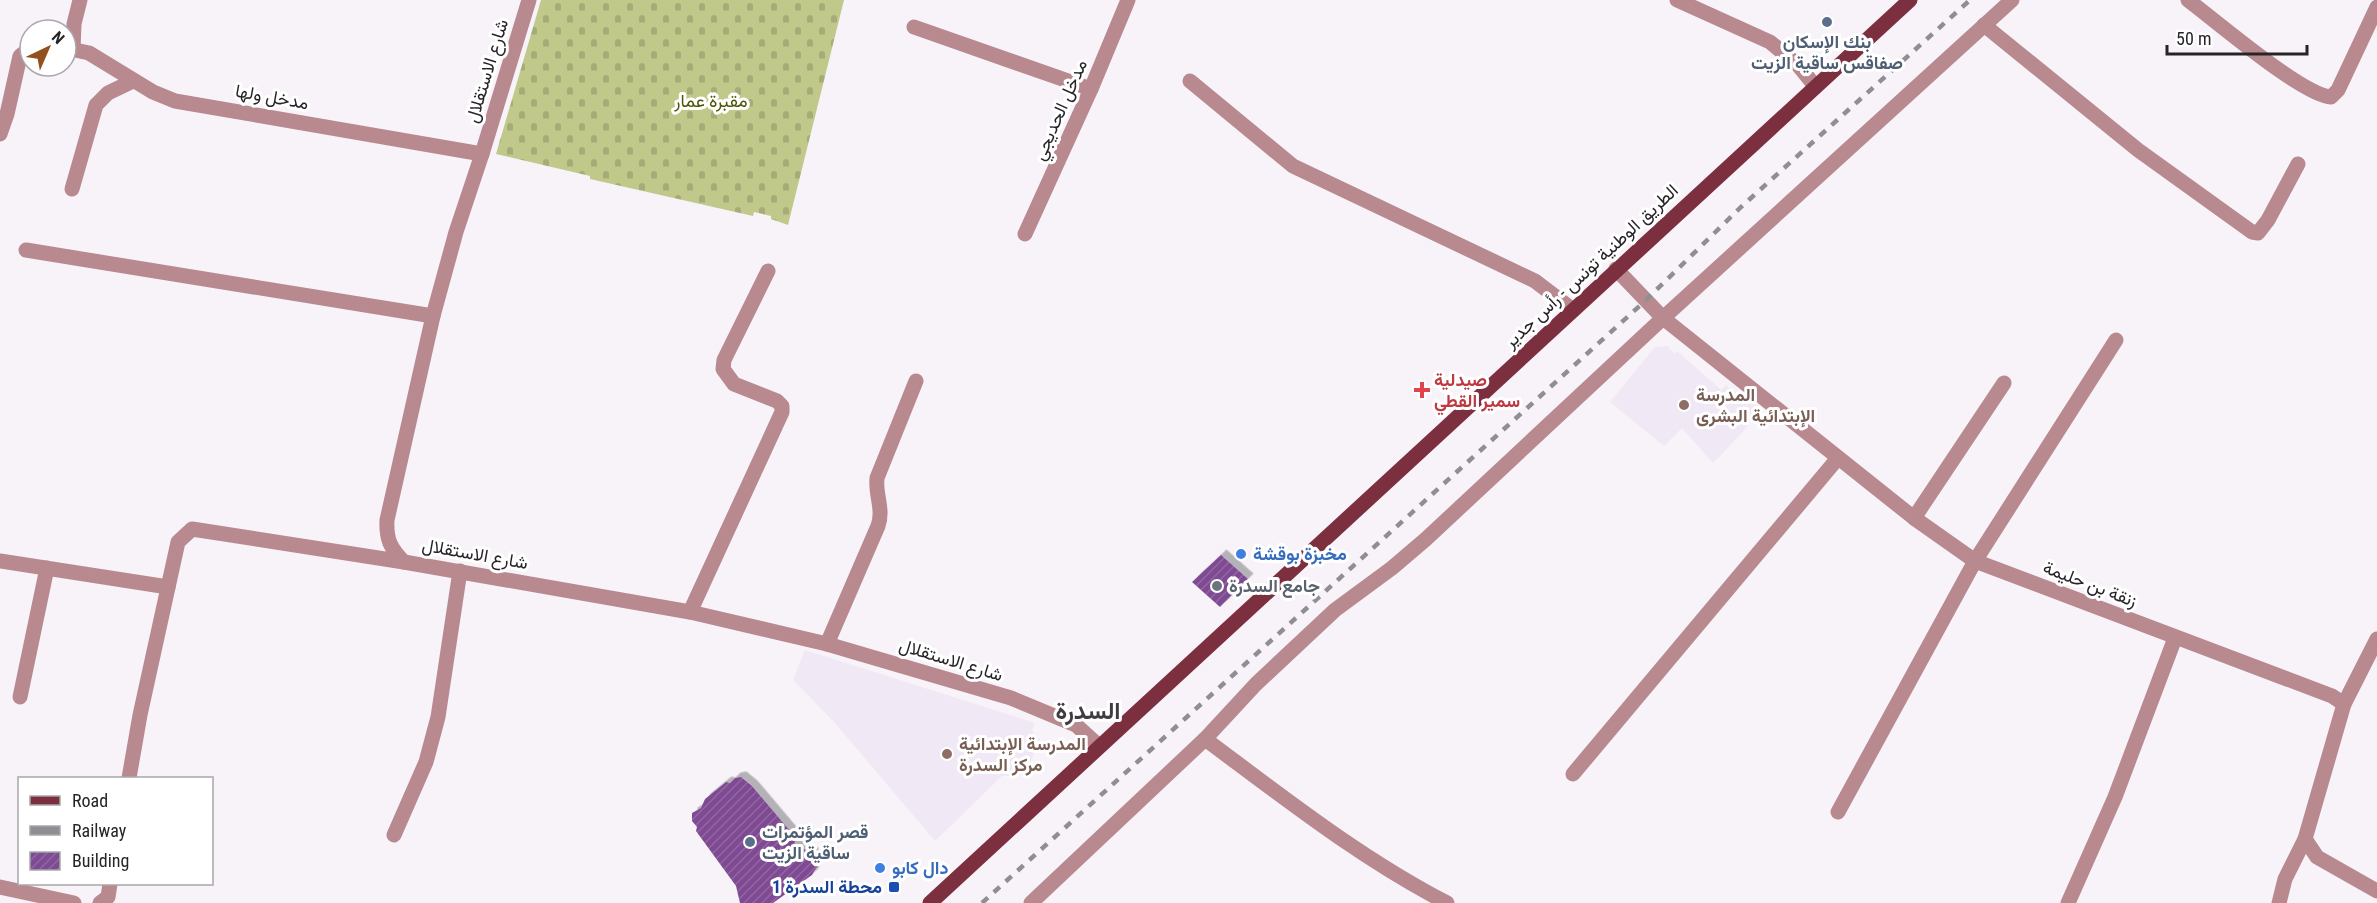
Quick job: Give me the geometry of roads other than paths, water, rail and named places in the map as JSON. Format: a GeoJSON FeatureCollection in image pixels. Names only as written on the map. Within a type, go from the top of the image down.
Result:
{"type":"FeatureCollection","features":[{"type":"Feature","properties":{"kind":"main road","name":"الطريق الوطنية تونس - رأس جدير"},"geometry":{"type":"LineString","coordinates":[[930,903],[1910,0]]}},
{"type":"Feature","properties":{"kind":"street"},"geometry":{"type":"LineString","coordinates":[[76,18],[80,0]]}},
{"type":"Feature","properties":{"kind":"street","name":"شارع الاستقلال"},"geometry":{"type":"LineString","coordinates":[[529,0],[456,232],[433,316],[387,520],[386,539],[393,552],[404,562],[690,612],[827,644],[1011,698],[1076,725],[1100,746]]}},
{"type":"Feature","properties":{"kind":"street","name":"مدخل الحديجي"},"geometry":{"type":"LineString","coordinates":[[1025,234],[1091,89],[1128,0]]}},
{"type":"Feature","properties":{"kind":"street"},"geometry":{"type":"LineString","coordinates":[[1677,0],[1770,42],[1798,65],[1815,86]]}},
{"type":"Feature","properties":{"kind":"street"},"geometry":{"type":"LineString","coordinates":[[1030,903],[1205,739],[1256,684],[1335,610],[1392,568],[1426,539],[1663,318],[2012,0]]}},
{"type":"Feature","properties":{"kind":"street"},"geometry":{"type":"LineString","coordinates":[[2188,0],[2294,80],[2322,96],[2331,97],[2338,90],[2377,7]]}},
{"type":"Feature","properties":{"kind":"street"},"geometry":{"type":"LineString","coordinates":[[1984,25],[2138,150],[2252,232],[2258,233],[2268,220],[2298,164]]}},
{"type":"Feature","properties":{"kind":"street"},"geometry":{"type":"LineString","coordinates":[[914,27],[1091,89]]}},
{"type":"Feature","properties":{"kind":"street","name":"مدخل ولها"},"geometry":{"type":"LineString","coordinates":[[78,51],[89,53],[133,81],[175,101],[482,154]]}},
{"type":"Feature","properties":{"kind":"street"},"geometry":{"type":"LineString","coordinates":[[0,134],[18,65]]}},
{"type":"Feature","properties":{"kind":"street"},"geometry":{"type":"LineString","coordinates":[[72,189],[96,105],[108,93],[133,81]]}},
{"type":"Feature","properties":{"kind":"street"},"geometry":{"type":"LineString","coordinates":[[1190,81],[1293,166],[1535,281],[1573,310]]}},
{"type":"Feature","properties":{"kind":"street"},"geometry":{"type":"LineString","coordinates":[[26,250],[433,316]]}},
{"type":"Feature","properties":{"kind":"street","name":"زنقة بن حليمة"},"geometry":{"type":"LineString","coordinates":[[1616,269],[1663,318],[1914,518],[1975,561],[2332,696],[2344,704]]}},
{"type":"Feature","properties":{"kind":"street"},"geometry":{"type":"LineString","coordinates":[[690,612],[782,412],[782,405],[777,401],[734,384],[723,369],[724,360],[768,271]]}},
{"type":"Feature","properties":{"kind":"street"},"geometry":{"type":"LineString","coordinates":[[1838,812],[1975,561],[2116,340]]}},
{"type":"Feature","properties":{"kind":"street"},"geometry":{"type":"LineString","coordinates":[[827,644],[882,515],[876,491],[877,478],[916,381]]}},
{"type":"Feature","properties":{"kind":"street"},"geometry":{"type":"LineString","coordinates":[[1914,518],[2004,383]]}},
{"type":"Feature","properties":{"kind":"street"},"geometry":{"type":"LineString","coordinates":[[1573,774],[1838,458]]}},
{"type":"Feature","properties":{"kind":"street"},"geometry":{"type":"LineString","coordinates":[[129,777],[140,715],[178,542],[192,529],[404,562]]}},
{"type":"Feature","properties":{"kind":"street"},"geometry":{"type":"LineString","coordinates":[[0,561],[168,587]]}},
{"type":"Feature","properties":{"kind":"street"},"geometry":{"type":"LineString","coordinates":[[20,697],[47,568]]}},
{"type":"Feature","properties":{"kind":"street"},"geometry":{"type":"LineString","coordinates":[[394,835],[426,762],[438,717],[460,571]]}},
{"type":"Feature","properties":{"kind":"street"},"geometry":{"type":"LineString","coordinates":[[2068,903],[2115,797],[2175,638]]}},
{"type":"Feature","properties":{"kind":"street"},"geometry":{"type":"LineString","coordinates":[[2279,903],[2285,879],[2305,839],[2344,704],[2377,639]]}},
{"type":"Feature","properties":{"kind":"street"},"geometry":{"type":"LineString","coordinates":[[1205,739],[1333,834],[1408,883],[1447,903]]}},
{"type":"Feature","properties":{"kind":"street"},"geometry":{"type":"LineString","coordinates":[[2305,839],[2317,856],[2377,891]]}},
{"type":"Feature","properties":{"kind":"street"},"geometry":{"type":"LineString","coordinates":[[100,903],[108,897],[110,885]]}},
{"type":"Feature","properties":{"kind":"street"},"geometry":{"type":"LineString","coordinates":[[0,887],[74,903]]}},
{"type":"Feature","properties":{"kind":"railway"},"geometry":{"type":"LineString","coordinates":[[982,903],[1645,301],[1741,207],[1970,0]]}},
{"type":"Feature","properties":{"kind":"place","name":"بنك الإسكان صفاقس ساقية الزيت"},"geometry":{"type":"Point","coordinates":[1827,22]}},
{"type":"Feature","properties":{"kind":"place","name":"صيدلية سمير القطي"},"geometry":{"type":"Point","coordinates":[1422,390]}},
{"type":"Feature","properties":{"kind":"place","name":"المدرسة الإبتدائية البشرى"},"geometry":{"type":"Point","coordinates":[1684,405]}},
{"type":"Feature","properties":{"kind":"place","name":"مخبزة بوقشة"},"geometry":{"type":"Point","coordinates":[1241,554]}},
{"type":"Feature","properties":{"kind":"place","name":"جامع السدرة"},"geometry":{"type":"Point","coordinates":[1217,586]}},
{"type":"Feature","properties":{"kind":"place","name":"المدرسة الإبتدائية مركز السدرة"},"geometry":{"type":"Point","coordinates":[947,754]}},
{"type":"Feature","properties":{"kind":"place","name":"قصر المؤتمرات ساقية الزيت"},"geometry":{"type":"Point","coordinates":[750,842]}},
{"type":"Feature","properties":{"kind":"place","name":"دال كابو"},"geometry":{"type":"Point","coordinates":[880,868]}},
{"type":"Feature","properties":{"kind":"place","name":"محطة السدرة 1"},"geometry":{"type":"Point","coordinates":[894,887]}},
{"type":"Feature","properties":{"kind":"district","name":"السدرة"},"geometry":{"type":"Point","coordinates":[1088,711]}},
{"type":"Feature","properties":{"kind":"park label","name":"مقبرة عمار"},"geometry":{"type":"Point","coordinates":[711,101]}}]}
